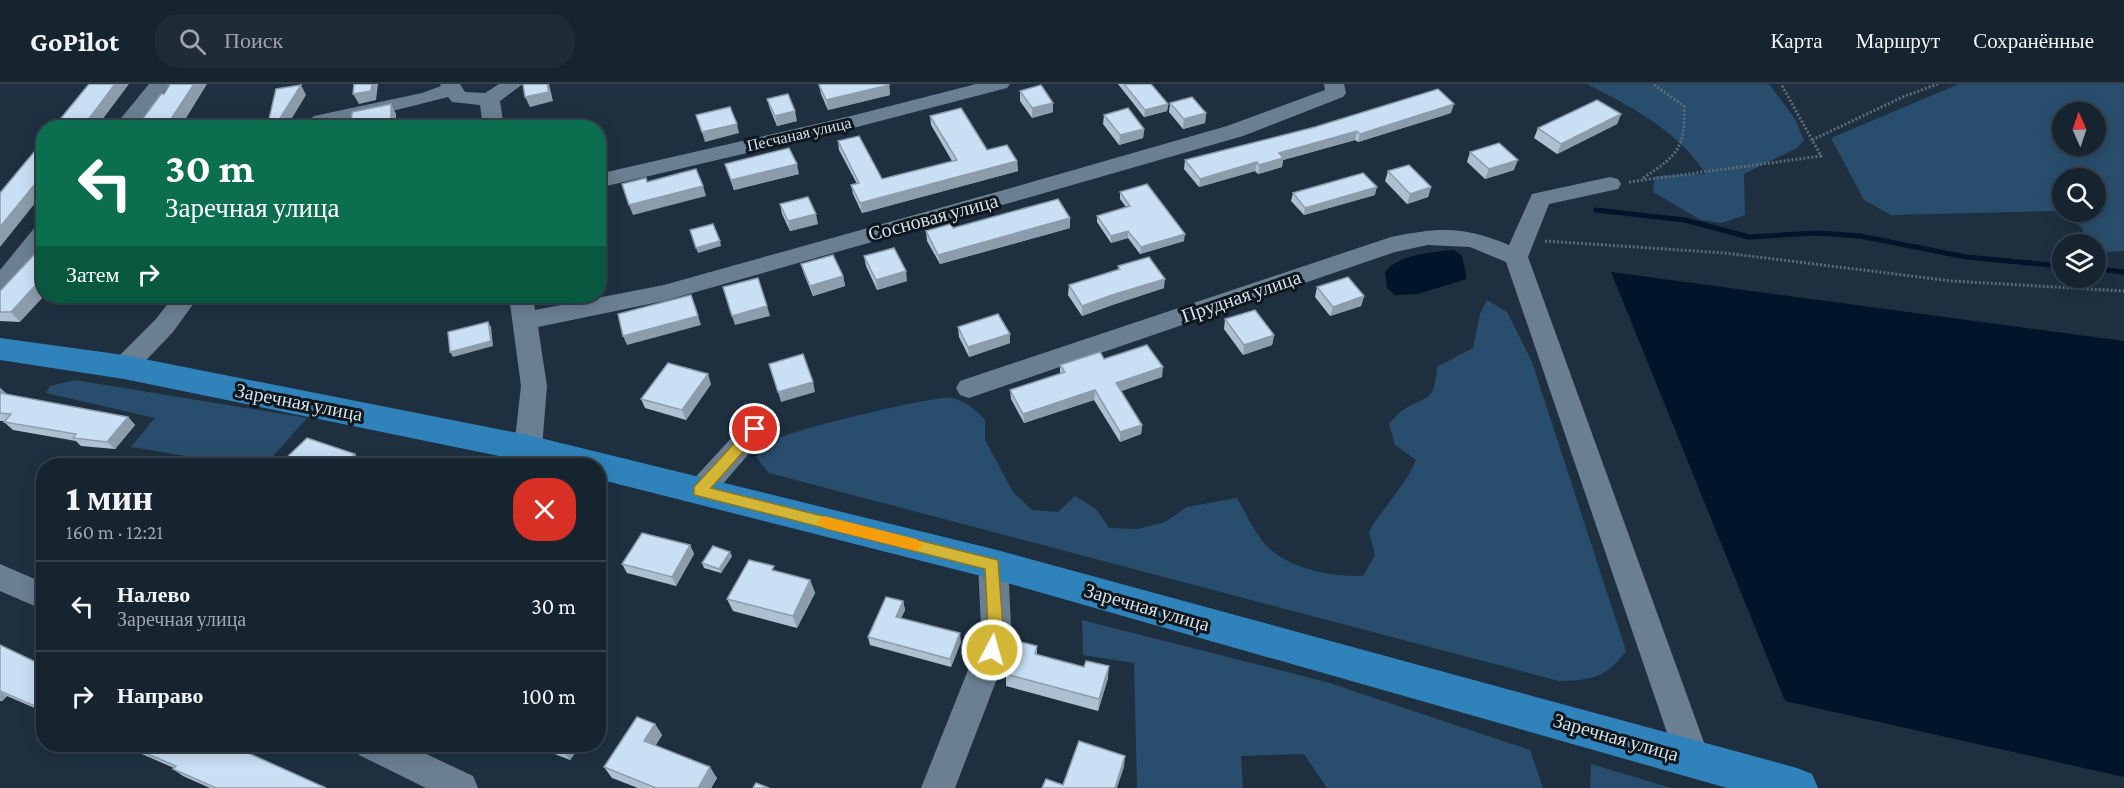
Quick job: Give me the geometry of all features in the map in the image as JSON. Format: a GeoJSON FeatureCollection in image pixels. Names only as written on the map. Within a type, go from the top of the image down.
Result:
{"type":"FeatureCollection","features":[{"type":"Feature","properties":{"kind":"main road","name":"Заречная улица"},"geometry":{"type":"LineString","coordinates":[[0,349],[124,367],[569,458]]}},
{"type":"Feature","properties":{"kind":"main road","name":"Заречная улица"},"geometry":{"type":"LineString","coordinates":[[606,467],[993,564],[1797,788]]}},
{"type":"Feature","properties":{"kind":"street"},"geometry":{"type":"LineString","coordinates":[[130,120],[159,84]]}},
{"type":"Feature","properties":{"kind":"street"},"geometry":{"type":"LineString","coordinates":[[326,120],[428,98],[451,87],[459,98],[489,99],[513,84]]}},
{"type":"Feature","properties":{"kind":"street","name":"Песчаная улица"},"geometry":{"type":"LineString","coordinates":[[606,179],[854,122],[1000,84]]}},
{"type":"Feature","properties":{"kind":"street","name":"Сосновая улица"},"geometry":{"type":"LineString","coordinates":[[524,321],[664,293],[1019,194],[1235,131],[1335,88]]}},
{"type":"Feature","properties":{"kind":"street"},"geometry":{"type":"LineString","coordinates":[[489,99],[493,120]]}},
{"type":"Feature","properties":{"kind":"street"},"geometry":{"type":"LineString","coordinates":[[1610,184],[1540,199],[1519,248],[1693,759]]}},
{"type":"Feature","properties":{"kind":"street","name":"Прудная улица"},"geometry":{"type":"LineString","coordinates":[[969,388],[1391,245],[1428,237],[1473,239],[1519,248]]}},
{"type":"Feature","properties":{"kind":"street"},"geometry":{"type":"LineString","coordinates":[[0,287],[36,241]]}},
{"type":"Feature","properties":{"kind":"street"},"geometry":{"type":"LineString","coordinates":[[124,367],[164,326],[182,303]]}},
{"type":"Feature","properties":{"kind":"street"},"geometry":{"type":"LineString","coordinates":[[522,303],[534,386],[528,448]]}},
{"type":"Feature","properties":{"kind":"street"},"geometry":{"type":"LineString","coordinates":[[699,491],[755,429]]}},
{"type":"Feature","properties":{"kind":"street"},"geometry":{"type":"LineString","coordinates":[[938,788],[992,650],[996,627],[993,564]]}},
{"type":"Feature","properties":{"kind":"street"},"geometry":{"type":"LineString","coordinates":[[0,577],[36,593]]}},
{"type":"Feature","properties":{"kind":"street"},"geometry":{"type":"LineString","coordinates":[[387,752],[461,788]]}},
{"type":"Feature","properties":{"kind":"path"},"geometry":{"type":"LineString","coordinates":[[1640,180],[1677,156],[1686,130],[1684,106],[1653,84]]}},
{"type":"Feature","properties":{"kind":"path"},"geometry":{"type":"LineString","coordinates":[[1610,184],[1821,156],[1781,84]]}},
{"type":"Feature","properties":{"kind":"path"},"geometry":{"type":"LineString","coordinates":[[1812,140],[1905,96],[1938,84]]}},
{"type":"Feature","properties":{"kind":"path"},"geometry":{"type":"LineString","coordinates":[[1519,248],[1725,253],[1952,281],[2124,291]]}},
{"type":"Feature","properties":{"kind":"shaded area"},"geometry":{"type":"Polygon","coordinates":[[[1587,84],[1769,84],[1795,119],[1804,140],[1797,148],[1744,174],[1745,215],[1722,223],[1701,220],[1653,192],[1655,176],[1706,174],[1695,159],[1682,145],[1653,122],[1587,84]]]}},
{"type":"Feature","properties":{"kind":"shaded area"},"geometry":{"type":"Polygon","coordinates":[[[1959,84],[2124,84],[2124,251],[2106,252],[2106,234],[2083,234],[2083,229],[2076,222],[2106,222],[2106,168],[2052,168],[2052,211],[1891,215],[1864,200],[1831,138],[1959,84]]]}},
{"type":"Feature","properties":{"kind":"shaded area"},"geometry":{"type":"Polygon","coordinates":[[[1454,250],[1462,256],[1467,279],[1418,294],[1395,295],[1387,288],[1385,272],[1399,261],[1417,255],[1454,250]]]}},
{"type":"Feature","properties":{"kind":"shaded area"},"geometry":{"type":"Polygon","coordinates":[[[1611,272],[2124,341],[2124,777],[1785,701],[1611,272]]]}},
{"type":"Feature","properties":{"kind":"shaded area"},"geometry":{"type":"Polygon","coordinates":[[[1487,300],[1507,312],[1532,362],[1626,651],[1612,667],[1597,676],[1581,680],[1559,681],[769,473],[756,457],[774,441],[788,435],[894,407],[951,398],[970,406],[985,420],[985,440],[1013,492],[1032,510],[1058,512],[1075,496],[1096,509],[1109,528],[1138,529],[1165,522],[1187,507],[1237,498],[1261,539],[1281,557],[1308,569],[1336,575],[1363,576],[1375,555],[1369,532],[1406,479],[1416,460],[1395,445],[1389,424],[1401,411],[1432,393],[1437,367],[1473,348],[1480,314],[1487,300]]]}},
{"type":"Feature","properties":{"kind":"shaded area"},"geometry":{"type":"Polygon","coordinates":[[[75,380],[307,418],[271,458],[198,458],[131,447],[155,418],[46,393],[50,386],[75,380]]]}},
{"type":"Feature","properties":{"kind":"shaded area"},"geometry":{"type":"Polygon","coordinates":[[[1082,620],[1330,683],[1530,750],[1543,788],[1327,788],[1304,754],[1241,756],[1243,788],[1137,788],[1134,663],[1083,655],[1082,620]]]}},
{"type":"Feature","properties":{"kind":"shaded area"},"geometry":{"type":"Polygon","coordinates":[[[1591,764],[1671,788],[1590,788],[1591,764]]]}},
{"type":"Feature","properties":{"kind":"building"},"geometry":{"type":"Polygon","coordinates":[[[89,84],[115,84],[88,120],[60,120],[89,84]]]}},
{"type":"Feature","properties":{"kind":"building"},"geometry":{"type":"Polygon","coordinates":[[[170,84],[194,84],[170,120],[142,120],[161,94],[164,94],[170,84]]]}},
{"type":"Feature","properties":{"kind":"building"},"geometry":{"type":"Polygon","coordinates":[[[354,84],[372,84],[371,91],[353,94],[354,84]]]}},
{"type":"Feature","properties":{"kind":"building"},"geometry":{"type":"Polygon","coordinates":[[[523,84],[547,84],[549,92],[525,97],[523,84]]]}},
{"type":"Feature","properties":{"kind":"building"},"geometry":{"type":"Polygon","coordinates":[[[1124,84],[1151,84],[1168,104],[1145,110],[1124,84]]]}},
{"type":"Feature","properties":{"kind":"building"},"geometry":{"type":"Polygon","coordinates":[[[301,85],[279,120],[269,120],[276,89],[301,85]]]}},
{"type":"Feature","properties":{"kind":"building"},"geometry":{"type":"Polygon","coordinates":[[[819,85],[889,85],[826,100],[819,85]]]}},
{"type":"Feature","properties":{"kind":"building"},"geometry":{"type":"Polygon","coordinates":[[[1041,85],[1053,103],[1032,108],[1020,91],[1041,85]]]}},
{"type":"Feature","properties":{"kind":"building"},"geometry":{"type":"Polygon","coordinates":[[[1438,89],[1454,104],[1360,134],[1357,131],[1279,153],[1283,158],[1259,165],[1257,162],[1200,179],[1185,160],[1315,127],[1438,89]]]}},
{"type":"Feature","properties":{"kind":"building"},"geometry":{"type":"Polygon","coordinates":[[[788,94],[795,111],[775,116],[767,99],[788,94]]]}},
{"type":"Feature","properties":{"kind":"building"},"geometry":{"type":"Polygon","coordinates":[[[1192,97],[1206,113],[1184,119],[1170,103],[1192,97]]]}},
{"type":"Feature","properties":{"kind":"building"},"geometry":{"type":"Polygon","coordinates":[[[1597,100],[1621,114],[1561,144],[1538,128],[1597,100]]]}},
{"type":"Feature","properties":{"kind":"building"},"geometry":{"type":"Polygon","coordinates":[[[391,104],[391,120],[352,120],[352,112],[391,104]]]}},
{"type":"Feature","properties":{"kind":"building"},"geometry":{"type":"Polygon","coordinates":[[[730,107],[737,124],[702,132],[696,115],[730,107]]]}},
{"type":"Feature","properties":{"kind":"building"},"geometry":{"type":"Polygon","coordinates":[[[961,108],[987,150],[1007,145],[1017,161],[860,203],[851,185],[859,183],[838,141],[859,136],[882,179],[957,160],[930,116],[961,108]]]}},
{"type":"Feature","properties":{"kind":"building"},"geometry":{"type":"Polygon","coordinates":[[[1128,108],[1144,129],[1120,135],[1104,115],[1128,108]]]}},
{"type":"Feature","properties":{"kind":"building"},"geometry":{"type":"Polygon","coordinates":[[[1499,143],[1518,160],[1489,169],[1470,152],[1499,143]]]}},
{"type":"Feature","properties":{"kind":"building"},"geometry":{"type":"Polygon","coordinates":[[[789,148],[797,164],[731,180],[725,164],[789,148]]]}},
{"type":"Feature","properties":{"kind":"building"},"geometry":{"type":"Polygon","coordinates":[[[36,150],[36,183],[0,227],[0,193],[36,150]]]}},
{"type":"Feature","properties":{"kind":"building"},"geometry":{"type":"Polygon","coordinates":[[[1409,165],[1431,187],[1410,194],[1388,171],[1409,165]]]}},
{"type":"Feature","properties":{"kind":"building"},"geometry":{"type":"Polygon","coordinates":[[[696,169],[703,186],[629,205],[622,184],[646,178],[647,182],[696,169]]]}},
{"type":"Feature","properties":{"kind":"building"},"geometry":{"type":"Polygon","coordinates":[[[1363,173],[1377,187],[1305,208],[1293,193],[1363,173]]]}},
{"type":"Feature","properties":{"kind":"building"},"geometry":{"type":"Polygon","coordinates":[[[1147,184],[1185,234],[1141,247],[1128,231],[1111,236],[1097,216],[1130,206],[1120,192],[1147,184]]]}},
{"type":"Feature","properties":{"kind":"building"},"geometry":{"type":"Polygon","coordinates":[[[808,197],[816,214],[788,221],[780,204],[808,197]]]}},
{"type":"Feature","properties":{"kind":"building"},"geometry":{"type":"Polygon","coordinates":[[[1058,199],[1070,218],[938,255],[926,231],[951,224],[953,228],[1058,199]]]}},
{"type":"Feature","properties":{"kind":"building"},"geometry":{"type":"Polygon","coordinates":[[[713,224],[720,241],[696,248],[690,230],[713,224]]]}},
{"type":"Feature","properties":{"kind":"building"},"geometry":{"type":"Polygon","coordinates":[[[894,248],[906,271],[876,280],[864,256],[894,248]]]}},
{"type":"Feature","properties":{"kind":"building"},"geometry":{"type":"Polygon","coordinates":[[[36,253],[36,285],[11,312],[0,312],[0,291],[36,253]]]}},
{"type":"Feature","properties":{"kind":"building"},"geometry":{"type":"Polygon","coordinates":[[[833,255],[843,276],[810,286],[801,264],[833,255]]]}},
{"type":"Feature","properties":{"kind":"building"},"geometry":{"type":"Polygon","coordinates":[[[1149,257],[1165,279],[1082,306],[1069,285],[1120,269],[1118,266],[1149,257]]]}},
{"type":"Feature","properties":{"kind":"building"},"geometry":{"type":"Polygon","coordinates":[[[1348,277],[1364,296],[1333,307],[1317,287],[1348,277]]]}},
{"type":"Feature","properties":{"kind":"building"},"geometry":{"type":"Polygon","coordinates":[[[758,278],[767,306],[732,316],[723,287],[758,278]]]}},
{"type":"Feature","properties":{"kind":"building"},"geometry":{"type":"Polygon","coordinates":[[[691,295],[698,316],[623,336],[618,314],[691,295]]]}},
{"type":"Feature","properties":{"kind":"building"},"geometry":{"type":"Polygon","coordinates":[[[1255,310],[1274,335],[1244,345],[1225,319],[1255,310]]]}},
{"type":"Feature","properties":{"kind":"building"},"geometry":{"type":"Polygon","coordinates":[[[998,314],[1010,334],[968,347],[958,327],[998,314]]]}},
{"type":"Feature","properties":{"kind":"building"},"geometry":{"type":"Polygon","coordinates":[[[488,322],[491,341],[450,352],[448,332],[488,322]]]}},
{"type":"Feature","properties":{"kind":"building"},"geometry":{"type":"Polygon","coordinates":[[[1147,345],[1163,367],[1116,383],[1142,425],[1120,432],[1095,390],[1023,414],[1010,390],[1065,372],[1060,365],[1100,352],[1104,359],[1147,345]]]}},
{"type":"Feature","properties":{"kind":"building"},"geometry":{"type":"Polygon","coordinates":[[[803,354],[813,382],[778,392],[769,364],[803,354]]]}},
{"type":"Feature","properties":{"kind":"building"},"geometry":{"type":"Polygon","coordinates":[[[668,363],[708,374],[682,410],[641,399],[668,363]]]}},
{"type":"Feature","properties":{"kind":"building"},"geometry":{"type":"Polygon","coordinates":[[[0,393],[128,417],[107,442],[73,438],[76,434],[4,422],[11,414],[0,413],[0,393]]]}},
{"type":"Feature","properties":{"kind":"building"},"geometry":{"type":"Polygon","coordinates":[[[307,438],[355,454],[351,458],[286,458],[307,438]]]}},
{"type":"Feature","properties":{"kind":"building"},"geometry":{"type":"Polygon","coordinates":[[[642,533],[690,545],[672,577],[622,564],[642,533]]]}},
{"type":"Feature","properties":{"kind":"building"},"geometry":{"type":"Polygon","coordinates":[[[713,546],[730,552],[719,569],[702,563],[713,546]]]}},
{"type":"Feature","properties":{"kind":"building"},"geometry":{"type":"Polygon","coordinates":[[[749,560],[774,566],[772,570],[810,580],[793,616],[727,599],[749,560]]]}},
{"type":"Feature","properties":{"kind":"building"},"geometry":{"type":"Polygon","coordinates":[[[886,597],[903,601],[896,617],[960,633],[950,659],[868,637],[886,597]]]}},
{"type":"Feature","properties":{"kind":"building"},"geometry":{"type":"Polygon","coordinates":[[[1017,641],[1037,646],[1035,654],[1084,667],[1086,661],[1109,666],[1099,699],[1006,674],[1017,641]]]}},
{"type":"Feature","properties":{"kind":"building"},"geometry":{"type":"Polygon","coordinates":[[[0,645],[36,662],[36,707],[0,691],[0,645]]]}},
{"type":"Feature","properties":{"kind":"building"},"geometry":{"type":"Polygon","coordinates":[[[637,717],[655,724],[644,741],[710,767],[698,788],[656,788],[604,767],[637,717]]]}},
{"type":"Feature","properties":{"kind":"building"},"geometry":{"type":"Polygon","coordinates":[[[1079,741],[1125,756],[1115,788],[1042,788],[1046,779],[1063,785],[1079,741]]]}},
{"type":"Feature","properties":{"kind":"building"},"geometry":{"type":"Polygon","coordinates":[[[143,752],[246,752],[326,788],[216,788],[173,769],[176,766],[143,752]]]}},
{"type":"Feature","properties":{"kind":"building"},"geometry":{"type":"Polygon","coordinates":[[[756,783],[769,788],[753,788],[756,783]]]}},
{"type":"Feature","properties":{"kind":"waterway"},"geometry":{"type":"LineString","coordinates":[[1596,210],[1685,220],[1749,237],[1817,233],[1860,236],[1966,257],[2052,265]]}},
{"type":"Feature","properties":{"kind":"waterway"},"geometry":{"type":"LineString","coordinates":[[2106,270],[2124,272]]}},
{"type":"Feature","properties":{"kind":"slow traffic"},"geometry":{"type":"LineString","coordinates":[[824,522],[916,545]]}},
{"type":"Feature","properties":{"kind":"route"},"geometry":{"type":"LineString","coordinates":[[755,429],[699,491],[993,564],[996,627],[992,650]]}}]}
